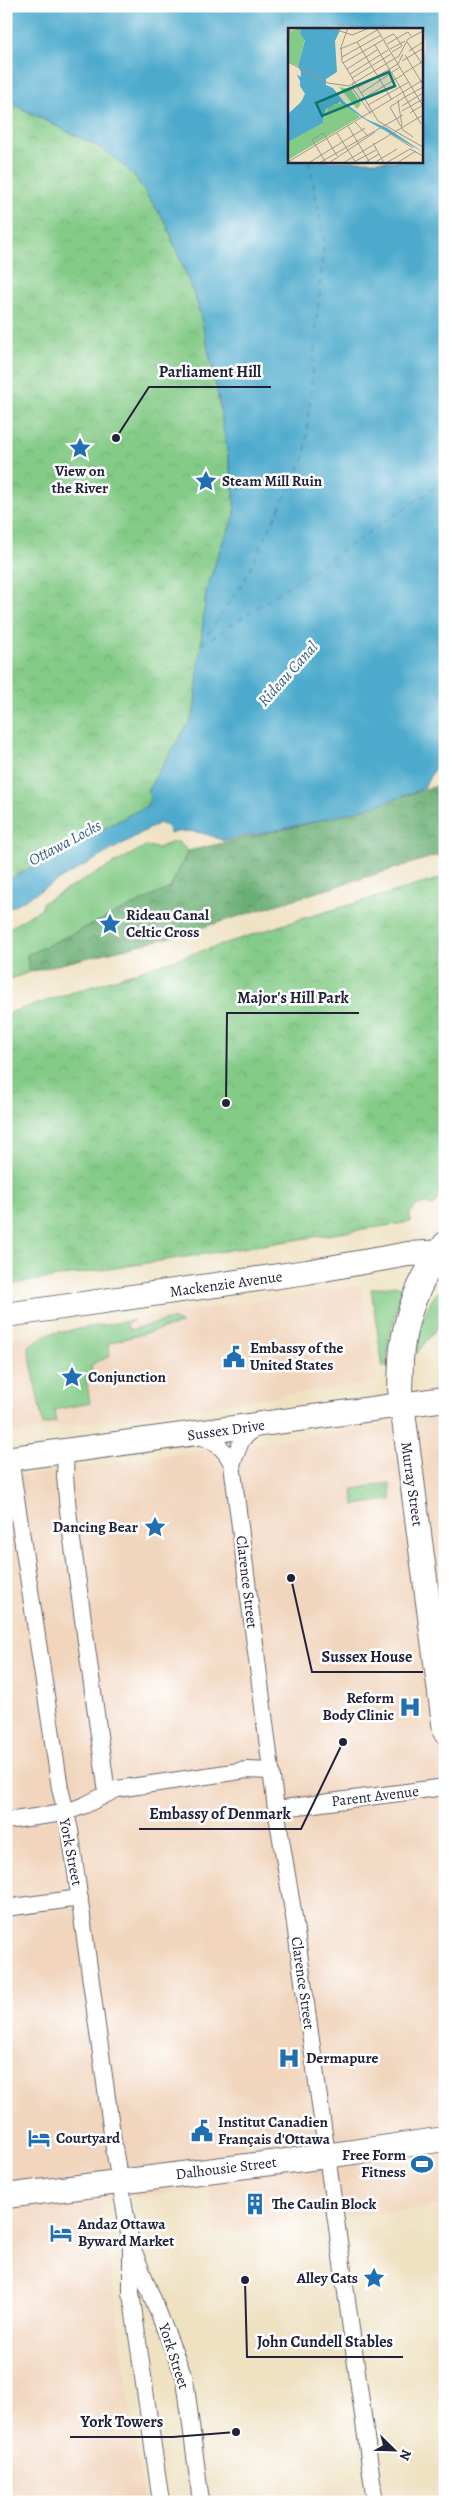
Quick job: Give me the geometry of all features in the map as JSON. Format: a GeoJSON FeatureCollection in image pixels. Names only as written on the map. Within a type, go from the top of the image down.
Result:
{"type":"FeatureCollection","features":[{"type":"Feature","properties":{"kind":"main road","name":"Mackenzie Avenue"},"geometry":{"type":"LineString","coordinates":[[6,1315],[308,1272],[443,1249]]}},
{"type":"Feature","properties":{"kind":"main road","name":"Murray Street"},"geometry":{"type":"LineString","coordinates":[[443,1249],[415,1297],[406,1326],[401,1361],[401,1406],[445,1731]]}},
{"type":"Feature","properties":{"kind":"main road","name":"Sussex Drive"},"geometry":{"type":"LineString","coordinates":[[8,1459],[445,1399]]}},
{"type":"Feature","properties":{"kind":"main road","name":"Dalhousie Street"},"geometry":{"type":"LineString","coordinates":[[6,2196],[328,2156],[445,2139]]}},
{"type":"Feature","properties":{"kind":"street","name":"Clarence Street"},"geometry":{"type":"LineString","coordinates":[[232,1464],[242,1439],[260,1425]]}},
{"type":"Feature","properties":{"kind":"street","name":"Clarence Street"},"geometry":{"type":"LineString","coordinates":[[196,1434],[218,1444],[227,1453],[232,1464],[276,1809],[293,1908],[375,2502]]}},
{"type":"Feature","properties":{"kind":"street"},"geometry":{"type":"LineString","coordinates":[[66,1451],[68,1511],[107,1793]]}},
{"type":"Feature","properties":{"kind":"street","name":"York Street"},"geometry":{"type":"LineString","coordinates":[[8,1459],[64,1813],[70,1830],[114,2148],[131,2245],[131,2293],[161,2502]]}},
{"type":"Feature","properties":{"kind":"street"},"geometry":{"type":"LineString","coordinates":[[6,1821],[64,1813],[117,1789],[247,1770],[271,1771]]}},
{"type":"Feature","properties":{"kind":"street","name":"Parent Avenue"},"geometry":{"type":"LineString","coordinates":[[276,1809],[445,1787]]}},
{"type":"Feature","properties":{"kind":"street"},"geometry":{"type":"LineString","coordinates":[[6,1908],[80,1898]]}},
{"type":"Feature","properties":{"kind":"street","name":"York Street"},"geometry":{"type":"LineString","coordinates":[[131,2245],[184,2379],[202,2502]]}},
{"type":"Feature","properties":{"kind":"shaded area"},"geometry":{"type":"Polygon","coordinates":[[[360,1285],[377,1382],[6,1434],[6,1339],[360,1285]]]}},
{"type":"Feature","properties":{"kind":"shaded area"},"geometry":{"type":"Polygon","coordinates":[[[445,1417],[445,2205],[215,2233],[209,2188],[101,2202],[144,2502],[6,2502],[6,1478],[445,1417]]]}},
{"type":"Feature","properties":{"kind":"green space"},"geometry":{"type":"Polygon","coordinates":[[[6,101],[107,151],[133,174],[166,223],[198,305],[216,384],[234,493],[235,515],[221,546],[206,592],[194,714],[147,791],[150,797],[146,806],[6,881],[6,101]]]}},
{"type":"Feature","properties":{"kind":"green space"},"geometry":{"type":"Polygon","coordinates":[[[445,773],[445,853],[171,937],[29,972],[27,955],[170,888],[188,851],[307,824],[444,784],[440,778],[445,773]]]}},
{"type":"Feature","properties":{"kind":"green space"},"geometry":{"type":"Polygon","coordinates":[[[177,841],[188,851],[170,888],[27,955],[29,972],[6,981],[6,930],[42,908],[42,903],[146,846],[157,848],[177,841]]]}},
{"type":"Feature","properties":{"kind":"green space"},"geometry":{"type":"Polygon","coordinates":[[[445,877],[445,1191],[433,1206],[426,1204],[417,1205],[410,1213],[410,1222],[6,1285],[6,1014],[301,919],[445,877]]]}},
{"type":"Feature","properties":{"kind":"green space"},"geometry":{"type":"Polygon","coordinates":[[[445,1284],[445,1295],[441,1296],[445,1318],[416,1354],[424,1316],[438,1290],[445,1284]]]}},
{"type":"Feature","properties":{"kind":"green space"},"geometry":{"type":"Polygon","coordinates":[[[394,1285],[401,1287],[402,1290],[389,1338],[387,1365],[383,1368],[371,1289],[394,1285]]]}},
{"type":"Feature","properties":{"kind":"green space"},"geometry":{"type":"Polygon","coordinates":[[[171,1319],[181,1324],[108,1343],[110,1356],[91,1365],[93,1377],[86,1378],[90,1403],[54,1410],[56,1422],[43,1425],[28,1346],[47,1334],[134,1320],[126,1324],[130,1330],[171,1319]]]}},
{"type":"Feature","properties":{"kind":"green space"},"geometry":{"type":"Polygon","coordinates":[[[390,1483],[391,1500],[354,1505],[353,1489],[390,1483]]]}},
{"type":"Feature","properties":{"kind":"water","name":"Rideau Canal"},"geometry":{"type":"Polygon","coordinates":[[[6,6],[445,6],[445,763],[437,763],[424,788],[400,797],[350,813],[223,841],[197,832],[183,831],[170,834],[167,826],[159,823],[6,910],[6,881],[146,806],[149,802],[150,797],[147,791],[194,714],[206,592],[221,546],[235,515],[234,493],[216,384],[198,305],[166,223],[133,174],[106,151],[6,100],[6,6]]]}},
{"type":"Feature","properties":{"kind":"ferry route"},"geometry":{"type":"LineString","coordinates":[[280,6],[288,49]]}},
{"type":"Feature","properties":{"kind":"ferry route"},"geometry":{"type":"LineString","coordinates":[[309,162],[324,239],[305,456],[244,581],[200,646],[445,481]]}},
{"type":"Feature","properties":{"kind":"place","name":"Parliament Hill"},"geometry":{"type":"Point","coordinates":[116,438]}},
{"type":"Feature","properties":{"kind":"place","name":"View on the River"},"geometry":{"type":"Point","coordinates":[80,448]}},
{"type":"Feature","properties":{"kind":"place","name":"Steam Mill Ruin"},"geometry":{"type":"Point","coordinates":[206,481]}},
{"type":"Feature","properties":{"kind":"place","name":"Rideau Canal Celtic Cross"},"geometry":{"type":"Point","coordinates":[110,924]}},
{"type":"Feature","properties":{"kind":"place","name":"Major's Hill Park"},"geometry":{"type":"Point","coordinates":[226,1103]}},
{"type":"Feature","properties":{"kind":"place","name":"Embassy of the United States"},"geometry":{"type":"Point","coordinates":[234,1357]}},
{"type":"Feature","properties":{"kind":"place","name":"Conjunction"},"geometry":{"type":"Point","coordinates":[72,1377]}},
{"type":"Feature","properties":{"kind":"place","name":"Dancing Bear"},"geometry":{"type":"Point","coordinates":[155,1527]}},
{"type":"Feature","properties":{"kind":"place","name":"Sussex House"},"geometry":{"type":"Point","coordinates":[291,1578]}},
{"type":"Feature","properties":{"kind":"place","name":"Reform Body Clinic"},"geometry":{"type":"Point","coordinates":[410,1707]}},
{"type":"Feature","properties":{"kind":"place","name":"Embassy of Denmark"},"geometry":{"type":"Point","coordinates":[343,1742]}},
{"type":"Feature","properties":{"kind":"place","name":"Dermapure"},"geometry":{"type":"Point","coordinates":[289,2058]}},
{"type":"Feature","properties":{"kind":"place","name":"Institut Canadien Français d'Ottawa"},"geometry":{"type":"Point","coordinates":[202,2131]}},
{"type":"Feature","properties":{"kind":"place","name":"Courtyard"},"geometry":{"type":"Point","coordinates":[39,2138]}},
{"type":"Feature","properties":{"kind":"place","name":"Free Form Fitness"},"geometry":{"type":"Point","coordinates":[422,2164]}},
{"type":"Feature","properties":{"kind":"place","name":"The Caulin Block"},"geometry":{"type":"Point","coordinates":[255,2204]}},
{"type":"Feature","properties":{"kind":"place","name":"Andaz Ottawa Byward Market"},"geometry":{"type":"Point","coordinates":[61,2233]}},
{"type":"Feature","properties":{"kind":"place","name":"Alley Cats"},"geometry":{"type":"Point","coordinates":[374,2278]}},
{"type":"Feature","properties":{"kind":"place","name":"John Cundell Stables"},"geometry":{"type":"Point","coordinates":[245,2280]}},
{"type":"Feature","properties":{"kind":"place","name":"York Towers"},"geometry":{"type":"Point","coordinates":[236,2432]}},
{"type":"Feature","properties":{"kind":"water label","name":"Ottawa Locks"},"geometry":{"type":"Point","coordinates":[65,843]}}]}
